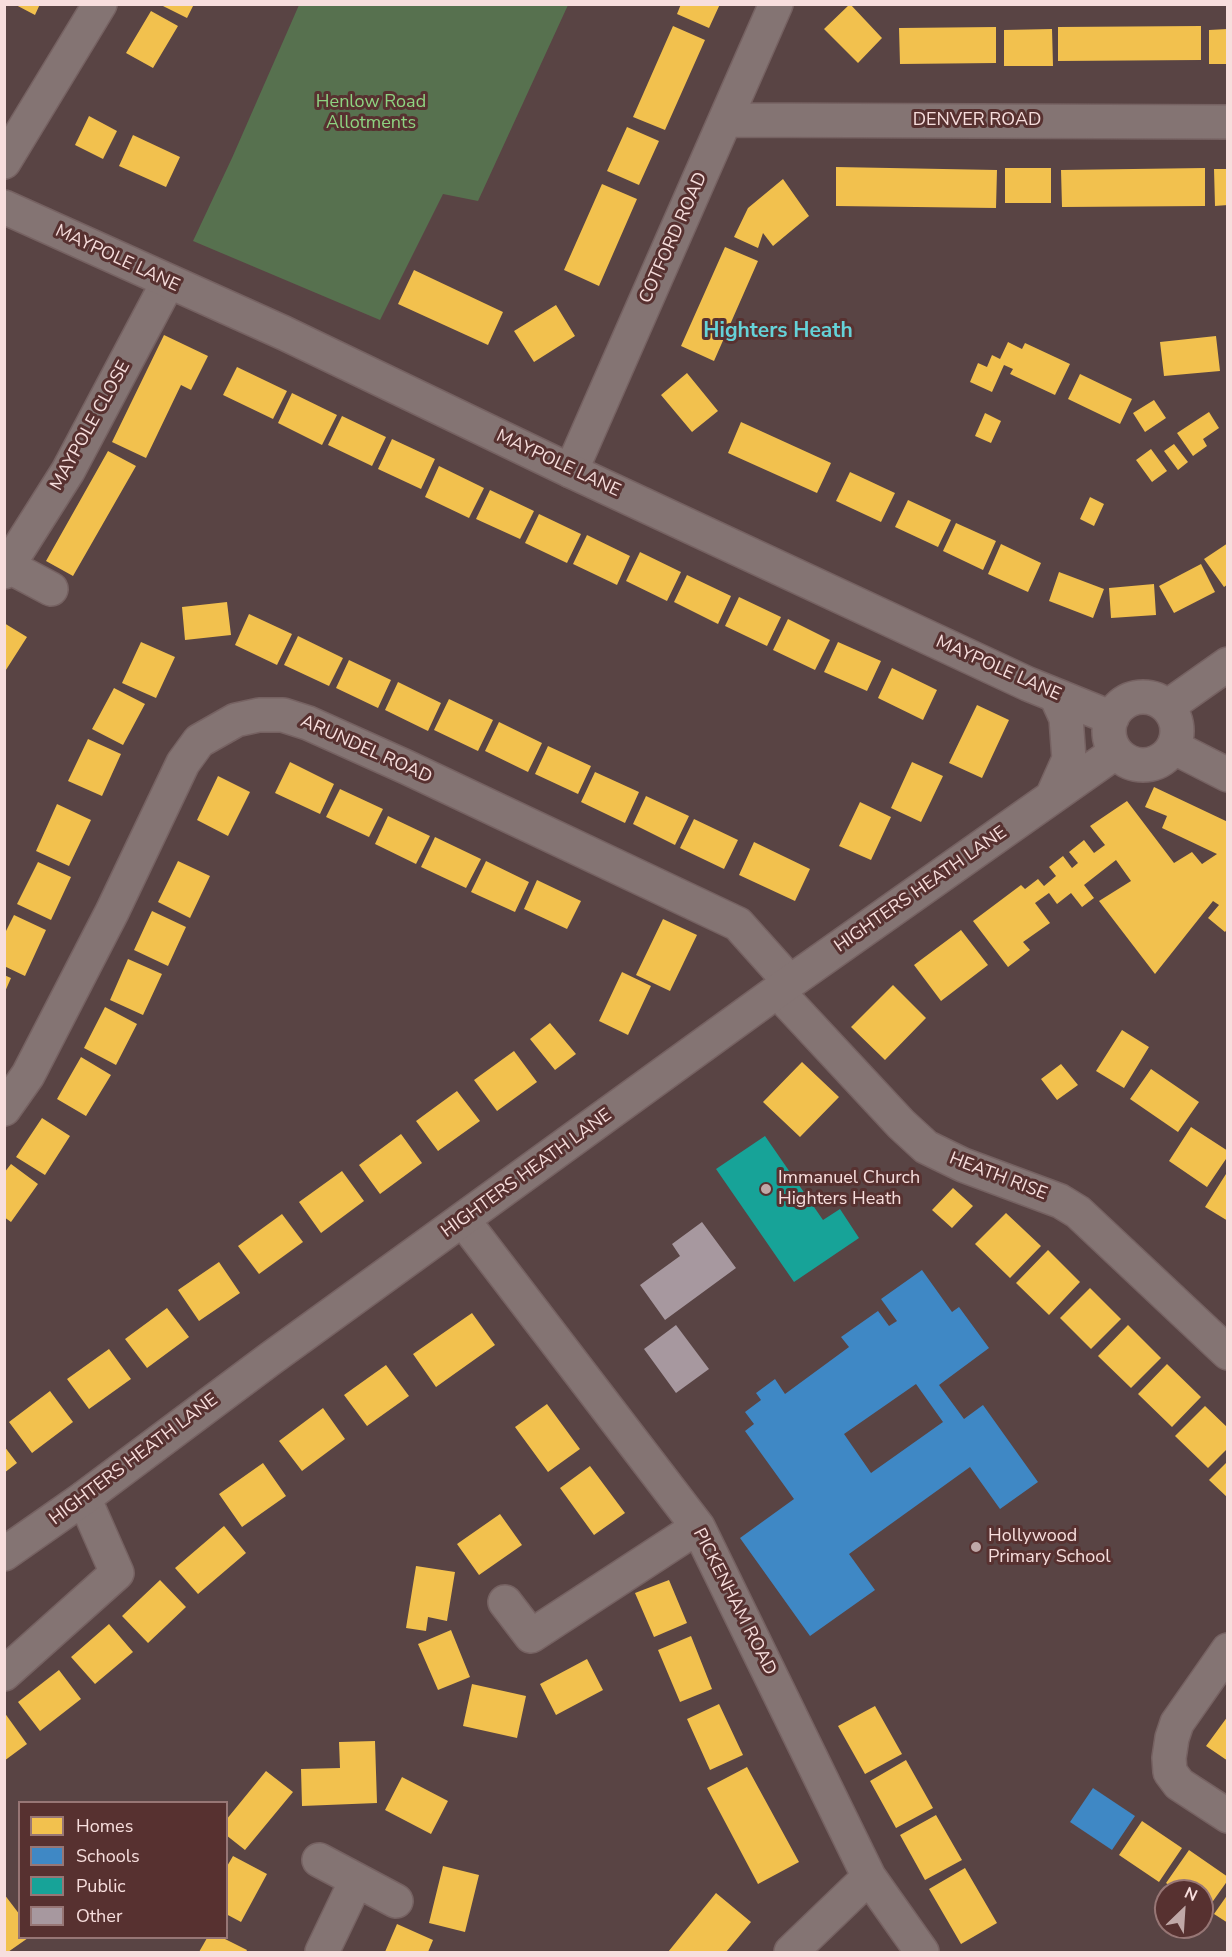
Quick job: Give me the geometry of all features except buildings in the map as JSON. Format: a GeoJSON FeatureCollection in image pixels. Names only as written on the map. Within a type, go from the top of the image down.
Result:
{"type":"FeatureCollection","features":[{"type":"Feature","properties":{"kind":"street"},"geometry":{"type":"LineString","coordinates":[[4,162],[100,4]]}},
{"type":"Feature","properties":{"kind":"street","name":"COTFORD ROAD"},"geometry":{"type":"LineString","coordinates":[[571,471],[776,4]]}},
{"type":"Feature","properties":{"kind":"street","name":"DENVER ROAD"},"geometry":{"type":"LineString","coordinates":[[727,120],[1227,122]]}},
{"type":"Feature","properties":{"kind":"street","name":"MAYPOLE LANE"},"geometry":{"type":"LineString","coordinates":[[4,207],[284,333],[571,471],[1028,684],[1112,718]]}},
{"type":"Feature","properties":{"kind":"street","name":"MAYPOLE CLOSE"},"geometry":{"type":"LineString","coordinates":[[51,589],[6,569],[68,471],[168,282]]}},
{"type":"Feature","properties":{"kind":"street"},"geometry":{"type":"LineString","coordinates":[[1167,707],[1227,664]]}},
{"type":"Feature","properties":{"kind":"street"},"geometry":{"type":"LineString","coordinates":[[1052,797],[1069,759],[1066,718],[1056,696]]}},
{"type":"Feature","properties":{"kind":"street"},"geometry":{"type":"LineString","coordinates":[[1136,698],[1148,698],[1167,707],[1174,716],[1177,737],[1173,747],[1157,763],[1135,764],[1124,760],[1116,752],[1111,741],[1112,718],[1126,702],[1136,698]]}},
{"type":"Feature","properties":{"kind":"street","name":"ARUNDEL ROAD"},"geometry":{"type":"LineString","coordinates":[[4,1108],[28,1075],[111,912],[183,763],[199,741],[236,720],[259,715],[283,715],[308,723],[738,924],[784,987]]}},
{"type":"Feature","properties":{"kind":"street"},"geometry":{"type":"LineString","coordinates":[[1173,747],[1227,775]]}},
{"type":"Feature","properties":{"kind":"street","name":"HIGHTERS HEATH LANE"},"geometry":{"type":"LineString","coordinates":[[4,1554],[784,987],[1116,752]]}},
{"type":"Feature","properties":{"kind":"street","name":"HEATH RISE"},"geometry":{"type":"LineString","coordinates":[[784,987],[901,1124],[926,1147],[963,1165],[1060,1201],[1077,1212],[1227,1353]]}},
{"type":"Feature","properties":{"kind":"street","name":"PICKENHAM ROAD"},"geometry":{"type":"LineString","coordinates":[[463,1220],[698,1527],[869,1877],[922,1953]]}},
{"type":"Feature","properties":{"kind":"street"},"geometry":{"type":"LineString","coordinates":[[4,1674],[117,1573],[84,1498]]}},
{"type":"Feature","properties":{"kind":"street"},"geometry":{"type":"LineString","coordinates":[[505,1602],[531,1636],[698,1527]]}},
{"type":"Feature","properties":{"kind":"street"},"geometry":{"type":"LineString","coordinates":[[1227,1650],[1177,1723],[1169,1758],[1170,1772],[1179,1784],[1227,1816]]}},
{"type":"Feature","properties":{"kind":"street"},"geometry":{"type":"LineString","coordinates":[[319,1860],[396,1901]]}},
{"type":"Feature","properties":{"kind":"street"},"geometry":{"type":"LineString","coordinates":[[791,1953],[869,1877]]}},
{"type":"Feature","properties":{"kind":"street"},"geometry":{"type":"LineString","coordinates":[[322,1953],[356,1881]]}},
{"type":"Feature","properties":{"kind":"green space","name":"Henlow Road Allotments"},"geometry":{"type":"Polygon","coordinates":[[[299,5],[568,5],[478,201],[443,194],[380,320],[193,241],[299,5]]]}},
{"type":"Feature","properties":{"kind":"place","name":"Immanuel Church Highters Heath"},"geometry":{"type":"Point","coordinates":[766,1189]}},
{"type":"Feature","properties":{"kind":"place","name":"Hollywood Primary School"},"geometry":{"type":"Point","coordinates":[976,1547]}},
{"type":"Feature","properties":{"kind":"district","name":"Highters Heath"},"geometry":{"type":"Point","coordinates":[778,332]}}]}
